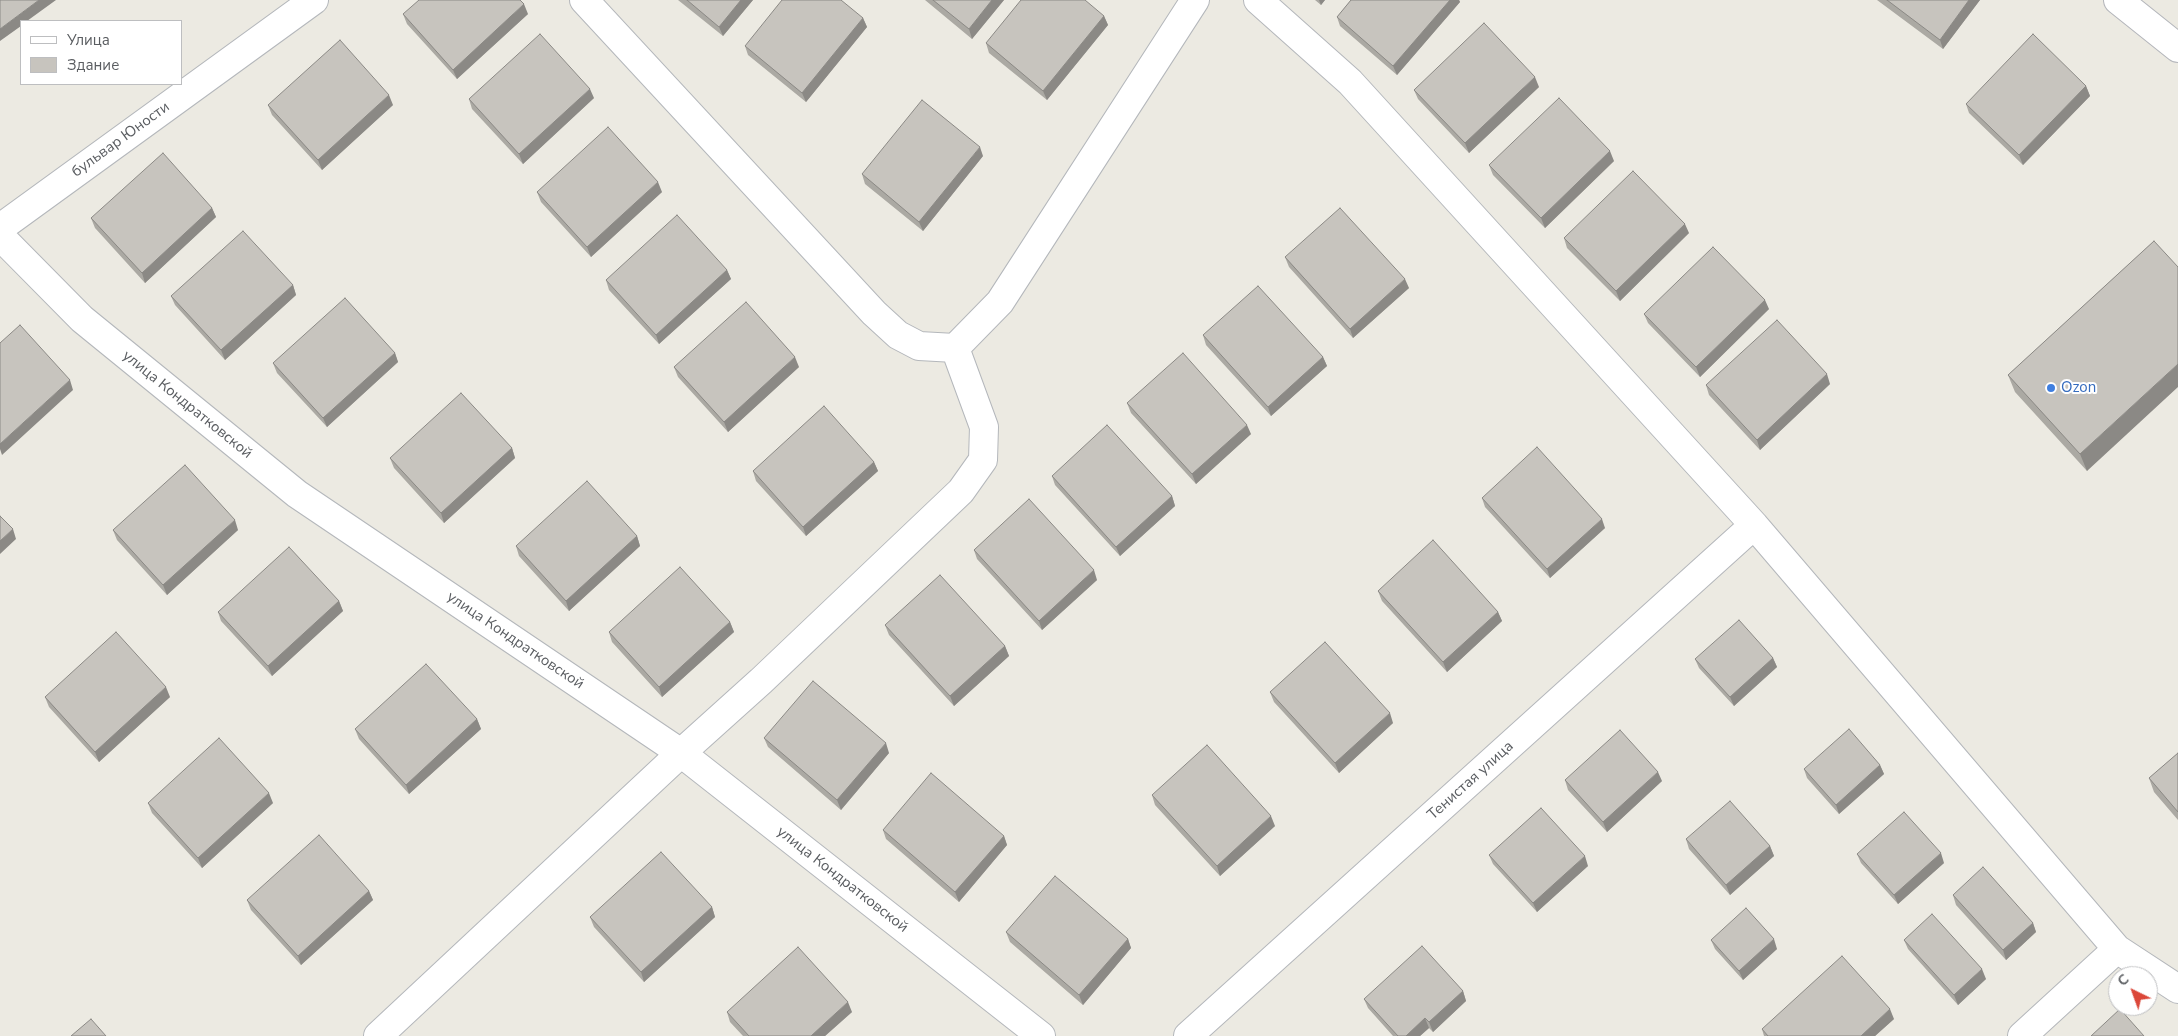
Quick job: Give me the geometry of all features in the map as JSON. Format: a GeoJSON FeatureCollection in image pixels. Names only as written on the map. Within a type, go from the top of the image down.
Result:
{"type":"FeatureCollection","features":[{"type":"Feature","properties":{"kind":"street","name":"бульвар Юности"},"geometry":{"type":"LineString","coordinates":[[0,228],[314,0]]}},
{"type":"Feature","properties":{"kind":"street"},"geometry":{"type":"LineString","coordinates":[[584,0],[874,313],[898,335],[919,346],[955,348],[1000,302],[1195,0]]}},
{"type":"Feature","properties":{"kind":"street"},"geometry":{"type":"LineString","coordinates":[[1258,0],[1350,82],[1754,525],[2117,949],[2178,989]]}},
{"type":"Feature","properties":{"kind":"street"},"geometry":{"type":"LineString","coordinates":[[2118,0],[2178,48]]}},
{"type":"Feature","properties":{"kind":"street","name":"улица Кондратковской"},"geometry":{"type":"LineString","coordinates":[[0,236],[82,319],[297,494],[681,753],[1041,1036]]}},
{"type":"Feature","properties":{"kind":"street"},"geometry":{"type":"LineString","coordinates":[[378,1036],[681,753],[761,682],[960,491],[983,460],[984,427],[955,348]]}},
{"type":"Feature","properties":{"kind":"street","name":"Тенистая улица"},"geometry":{"type":"LineString","coordinates":[[1188,1036],[1754,525]]}},
{"type":"Feature","properties":{"kind":"street"},"geometry":{"type":"LineString","coordinates":[[2022,1036],[2117,949]]}},
{"type":"Feature","properties":{"kind":"building"},"geometry":{"type":"Polygon","coordinates":[[[0,0],[39,0],[0,29],[0,0]]]}},
{"type":"Feature","properties":{"kind":"building"},"geometry":{"type":"Polygon","coordinates":[[[419,0],[520,0],[524,4],[453,70],[403,14],[419,0]]]}},
{"type":"Feature","properties":{"kind":"building"},"geometry":{"type":"Polygon","coordinates":[[[687,0],[741,0],[719,27],[687,0]]]}},
{"type":"Feature","properties":{"kind":"building"},"geometry":{"type":"Polygon","coordinates":[[[782,0],[841,0],[863,18],[802,93],[745,46],[782,0]]]}},
{"type":"Feature","properties":{"kind":"building"},"geometry":{"type":"Polygon","coordinates":[[[933,0],[992,0],[969,29],[933,0]]]}},
{"type":"Feature","properties":{"kind":"building"},"geometry":{"type":"Polygon","coordinates":[[[1021,0],[1085,0],[1104,16],[1043,91],[986,43],[1021,0]]]}},
{"type":"Feature","properties":{"kind":"building"},"geometry":{"type":"Polygon","coordinates":[[[1351,0],[1450,0],[1393,66],[1337,17],[1351,0]]]}},
{"type":"Feature","properties":{"kind":"building"},"geometry":{"type":"Polygon","coordinates":[[[1887,0],[1969,0],[1940,40],[1887,0]]]}},
{"type":"Feature","properties":{"kind":"building"},"geometry":{"type":"Polygon","coordinates":[[[1484,23],[1535,77],[1465,143],[1414,90],[1484,23]]]}},
{"type":"Feature","properties":{"kind":"building"},"geometry":{"type":"Polygon","coordinates":[[[540,34],[590,89],[519,154],[469,99],[540,34]]]}},
{"type":"Feature","properties":{"kind":"building"},"geometry":{"type":"Polygon","coordinates":[[[2033,34],[2086,86],[2019,155],[1966,104],[2033,34]]]}},
{"type":"Feature","properties":{"kind":"building"},"geometry":{"type":"Polygon","coordinates":[[[340,40],[389,95],[318,160],[268,105],[340,40]]]}},
{"type":"Feature","properties":{"kind":"building"},"geometry":{"type":"Polygon","coordinates":[[[1559,98],[1610,151],[1541,218],[1489,165],[1559,98]]]}},
{"type":"Feature","properties":{"kind":"building"},"geometry":{"type":"Polygon","coordinates":[[[922,100],[980,147],[919,222],[862,174],[922,100]]]}},
{"type":"Feature","properties":{"kind":"building"},"geometry":{"type":"Polygon","coordinates":[[[608,127],[658,182],[587,247],[537,192],[608,127]]]}},
{"type":"Feature","properties":{"kind":"building"},"geometry":{"type":"Polygon","coordinates":[[[163,153],[212,208],[142,273],[91,218],[163,153]]]}},
{"type":"Feature","properties":{"kind":"building"},"geometry":{"type":"Polygon","coordinates":[[[1633,171],[1685,224],[1616,291],[1564,238],[1633,171]]]}},
{"type":"Feature","properties":{"kind":"building"},"geometry":{"type":"Polygon","coordinates":[[[1340,208],[1405,279],[1350,329],[1285,257],[1340,208]]]}},
{"type":"Feature","properties":{"kind":"building"},"geometry":{"type":"Polygon","coordinates":[[[677,215],[727,270],[656,335],[606,280],[677,215]]]}},
{"type":"Feature","properties":{"kind":"building"},"geometry":{"type":"Polygon","coordinates":[[[243,231],[293,285],[221,350],[171,296],[243,231]]]}},
{"type":"Feature","properties":{"kind":"building"},"geometry":{"type":"Polygon","coordinates":[[[2154,241],[2178,267],[2178,364],[2080,454],[2008,375],[2154,241]]]}},
{"type":"Feature","properties":{"kind":"building"},"geometry":{"type":"Polygon","coordinates":[[[1713,247],[1765,300],[1696,367],[1644,314],[1713,247]]]}},
{"type":"Feature","properties":{"kind":"building"},"geometry":{"type":"Polygon","coordinates":[[[1258,286],[1323,357],[1268,407],[1203,335],[1258,286]]]}},
{"type":"Feature","properties":{"kind":"building"},"geometry":{"type":"Polygon","coordinates":[[[345,298],[395,353],[323,418],[273,363],[345,298]]]}},
{"type":"Feature","properties":{"kind":"building"},"geometry":{"type":"Polygon","coordinates":[[[746,302],[795,357],[724,422],[674,367],[746,302]]]}},
{"type":"Feature","properties":{"kind":"building"},"geometry":{"type":"Polygon","coordinates":[[[1777,320],[1827,374],[1757,440],[1706,385],[1777,320]]]}},
{"type":"Feature","properties":{"kind":"building"},"geometry":{"type":"Polygon","coordinates":[[[20,325],[70,380],[0,444],[0,343],[20,325]]]}},
{"type":"Feature","properties":{"kind":"building"},"geometry":{"type":"Polygon","coordinates":[[[1183,353],[1247,425],[1192,474],[1127,403],[1183,353]]]}},
{"type":"Feature","properties":{"kind":"building"},"geometry":{"type":"Polygon","coordinates":[[[461,393],[512,448],[441,513],[390,458],[461,393]]]}},
{"type":"Feature","properties":{"kind":"building"},"geometry":{"type":"Polygon","coordinates":[[[824,406],[874,462],[803,527],[753,471],[824,406]]]}},
{"type":"Feature","properties":{"kind":"building"},"geometry":{"type":"Polygon","coordinates":[[[1107,425],[1172,496],[1116,547],[1052,476],[1107,425]]]}},
{"type":"Feature","properties":{"kind":"building"},"geometry":{"type":"Polygon","coordinates":[[[1537,447],[1602,519],[1547,569],[1482,498],[1537,447]]]}},
{"type":"Feature","properties":{"kind":"building"},"geometry":{"type":"Polygon","coordinates":[[[185,465],[235,520],[163,585],[113,530],[185,465]]]}},
{"type":"Feature","properties":{"kind":"building"},"geometry":{"type":"Polygon","coordinates":[[[587,481],[637,536],[566,601],[516,546],[587,481]]]}},
{"type":"Feature","properties":{"kind":"building"},"geometry":{"type":"Polygon","coordinates":[[[1029,499],[1094,570],[1039,621],[974,550],[1029,499]]]}},
{"type":"Feature","properties":{"kind":"building"},"geometry":{"type":"Polygon","coordinates":[[[0,516],[13,529],[0,541],[0,516]]]}},
{"type":"Feature","properties":{"kind":"building"},"geometry":{"type":"Polygon","coordinates":[[[1433,540],[1498,612],[1443,662],[1378,591],[1433,540]]]}},
{"type":"Feature","properties":{"kind":"building"},"geometry":{"type":"Polygon","coordinates":[[[289,547],[339,601],[268,666],[218,612],[289,547]]]}},
{"type":"Feature","properties":{"kind":"building"},"geometry":{"type":"Polygon","coordinates":[[[680,567],[730,622],[659,687],[609,632],[680,567]]]}},
{"type":"Feature","properties":{"kind":"building"},"geometry":{"type":"Polygon","coordinates":[[[940,575],[1005,646],[950,696],[885,625],[940,575]]]}},
{"type":"Feature","properties":{"kind":"building"},"geometry":{"type":"Polygon","coordinates":[[[1739,620],[1773,658],[1730,697],[1695,659],[1739,620]]]}},
{"type":"Feature","properties":{"kind":"building"},"geometry":{"type":"Polygon","coordinates":[[[116,632],[166,687],[95,752],[45,697],[116,632]]]}},
{"type":"Feature","properties":{"kind":"building"},"geometry":{"type":"Polygon","coordinates":[[[1325,642],[1390,713],[1335,763],[1270,692],[1325,642]]]}},
{"type":"Feature","properties":{"kind":"building"},"geometry":{"type":"Polygon","coordinates":[[[426,664],[477,719],[406,785],[355,729],[426,664]]]}},
{"type":"Feature","properties":{"kind":"building"},"geometry":{"type":"Polygon","coordinates":[[[813,681],[886,743],[837,800],[764,738],[813,681]]]}},
{"type":"Feature","properties":{"kind":"building"},"geometry":{"type":"Polygon","coordinates":[[[1849,729],[1880,765],[1836,805],[1804,769],[1849,729]]]}},
{"type":"Feature","properties":{"kind":"building"},"geometry":{"type":"Polygon","coordinates":[[[1620,730],[1658,772],[1603,822],[1565,780],[1620,730]]]}},
{"type":"Feature","properties":{"kind":"building"},"geometry":{"type":"Polygon","coordinates":[[[219,738],[269,793],[198,858],[148,803],[219,738]]]}},
{"type":"Feature","properties":{"kind":"building"},"geometry":{"type":"Polygon","coordinates":[[[1207,745],[1271,816],[1217,866],[1152,795],[1207,745]]]}},
{"type":"Feature","properties":{"kind":"building"},"geometry":{"type":"Polygon","coordinates":[[[2178,753],[2178,812],[2149,778],[2178,753]]]}},
{"type":"Feature","properties":{"kind":"building"},"geometry":{"type":"Polygon","coordinates":[[[931,773],[1004,836],[955,892],[883,830],[931,773]]]}},
{"type":"Feature","properties":{"kind":"building"},"geometry":{"type":"Polygon","coordinates":[[[1730,801],[1770,846],[1726,885],[1686,839],[1730,801]]]}},
{"type":"Feature","properties":{"kind":"building"},"geometry":{"type":"Polygon","coordinates":[[[1541,808],[1585,856],[1533,903],[1489,855],[1541,808]]]}},
{"type":"Feature","properties":{"kind":"building"},"geometry":{"type":"Polygon","coordinates":[[[1904,812],[1941,853],[1894,895],[1857,854],[1904,812]]]}},
{"type":"Feature","properties":{"kind":"building"},"geometry":{"type":"Polygon","coordinates":[[[319,835],[369,891],[298,956],[247,900],[319,835]]]}},
{"type":"Feature","properties":{"kind":"building"},"geometry":{"type":"Polygon","coordinates":[[[661,852],[712,907],[641,972],[590,917],[661,852]]]}},
{"type":"Feature","properties":{"kind":"building"},"geometry":{"type":"Polygon","coordinates":[[[1983,867],[2033,923],[2003,950],[1953,895],[1983,867]]]}},
{"type":"Feature","properties":{"kind":"building"},"geometry":{"type":"Polygon","coordinates":[[[1055,876],[1128,939],[1079,995],[1006,932],[1055,876]]]}},
{"type":"Feature","properties":{"kind":"building"},"geometry":{"type":"Polygon","coordinates":[[[1746,908],[1774,939],[1739,971],[1711,940],[1746,908]]]}},
{"type":"Feature","properties":{"kind":"building"},"geometry":{"type":"Polygon","coordinates":[[[1932,914],[1982,969],[1954,995],[1904,940],[1932,914]]]}},
{"type":"Feature","properties":{"kind":"building"},"geometry":{"type":"Polygon","coordinates":[[[1422,946],[1463,991],[1429,1022],[1425,1018],[1406,1036],[1398,1036],[1364,999],[1422,946]]]}},
{"type":"Feature","properties":{"kind":"building"},"geometry":{"type":"Polygon","coordinates":[[[798,947],[848,1002],[811,1036],[749,1036],[727,1012],[798,947]]]}},
{"type":"Feature","properties":{"kind":"building"},"geometry":{"type":"Polygon","coordinates":[[[1842,956],[1890,1009],[1861,1036],[1768,1036],[1762,1029],[1842,956]]]}},
{"type":"Feature","properties":{"kind":"building"},"geometry":{"type":"Polygon","coordinates":[[[2112,1016],[2126,1016],[2144,1036],[2091,1036],[2112,1016]]]}},
{"type":"Feature","properties":{"kind":"building"},"geometry":{"type":"Polygon","coordinates":[[[91,1019],[106,1036],[71,1036],[91,1019]]]}},
{"type":"Feature","properties":{"kind":"place","name":"Ozon"},"geometry":{"type":"Point","coordinates":[2051,388]}}]}
